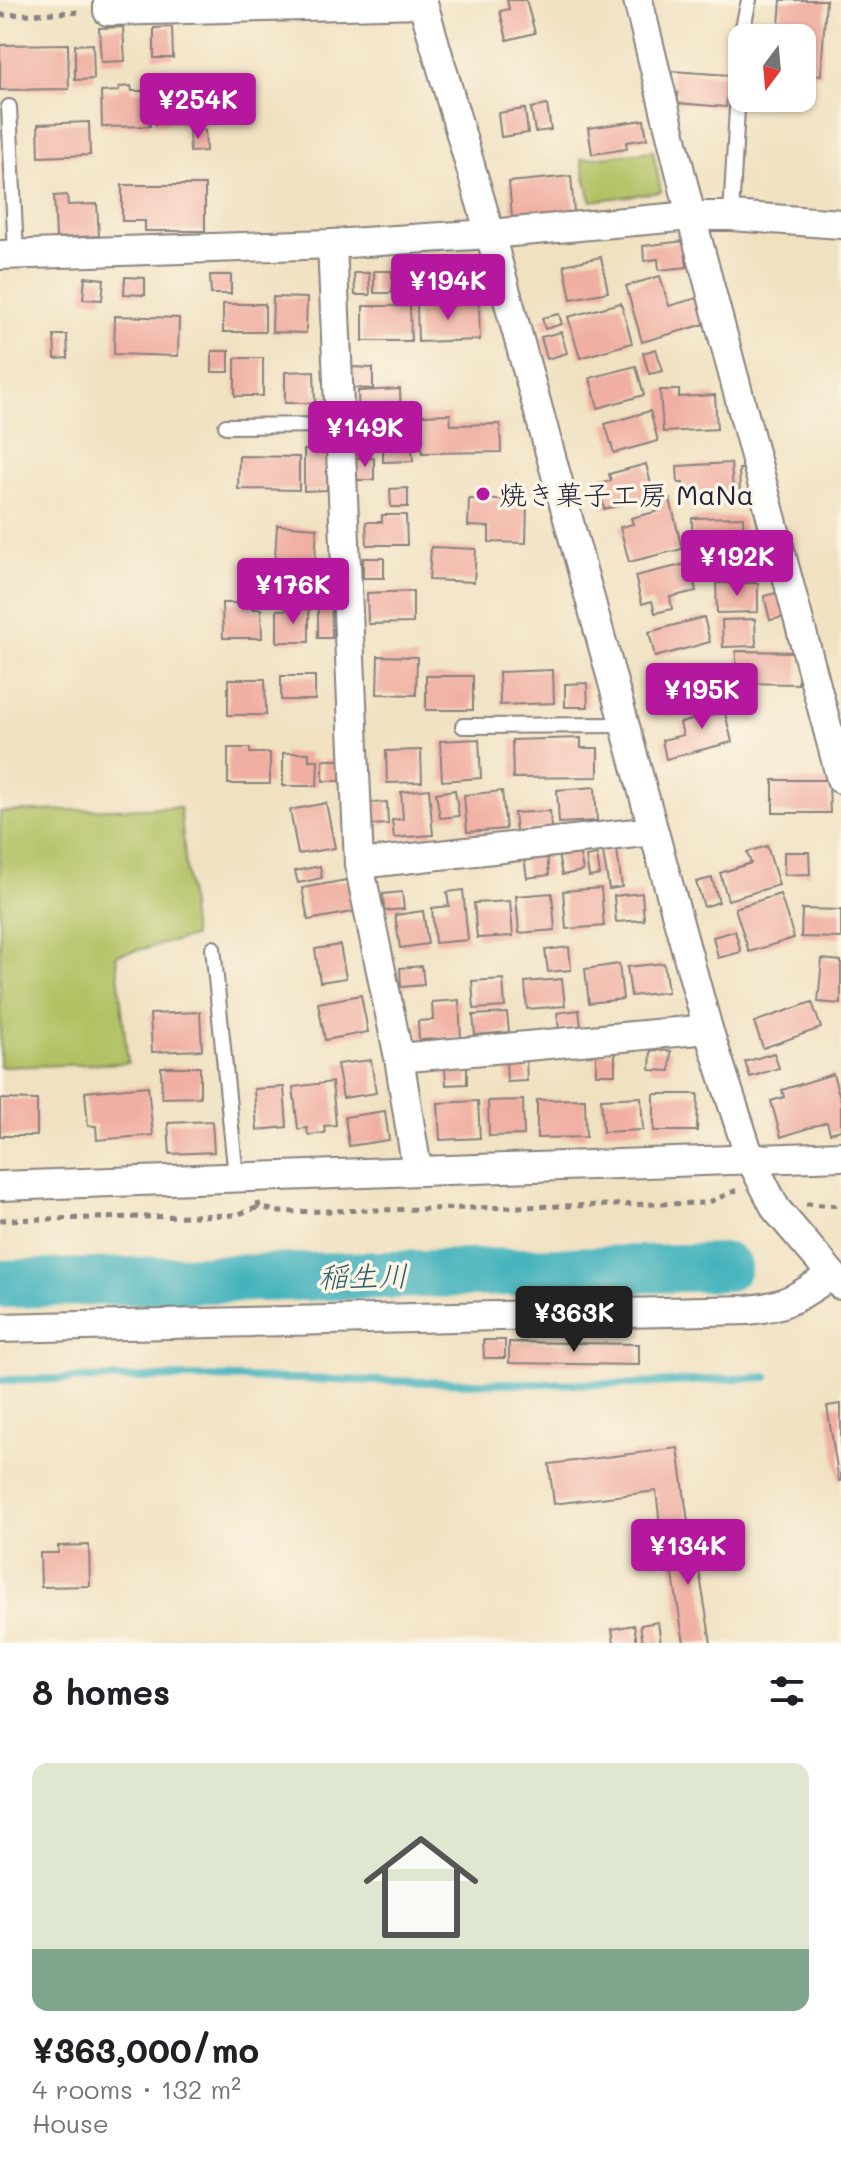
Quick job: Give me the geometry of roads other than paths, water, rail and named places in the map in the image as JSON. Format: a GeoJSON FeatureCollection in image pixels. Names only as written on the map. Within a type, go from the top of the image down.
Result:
{"type":"FeatureCollection","features":[{"type":"Feature","properties":{"kind":"street"},"geometry":{"type":"LineString","coordinates":[[638,0],[691,216],[841,779]]}},
{"type":"Feature","properties":{"kind":"street"},"geometry":{"type":"LineString","coordinates":[[0,1328],[748,1310],[774,1307],[836,1280],[776,1209],[750,1158],[708,1029],[423,1],[108,5]]}},
{"type":"Feature","properties":{"kind":"street"},"geometry":{"type":"LineString","coordinates":[[8,254],[332,244],[691,216],[841,224]]}},
{"type":"Feature","properties":{"kind":"street"},"geometry":{"type":"LineString","coordinates":[[332,244],[359,864],[399,1058],[417,1170]]}},
{"type":"Feature","properties":{"kind":"street"},"geometry":{"type":"LineString","coordinates":[[359,864],[653,831]]}},
{"type":"Feature","properties":{"kind":"street"},"geometry":{"type":"LineString","coordinates":[[399,1058],[708,1029]]}},
{"type":"Feature","properties":{"kind":"street"},"geometry":{"type":"LineString","coordinates":[[0,1186],[841,1156]]}},
{"type":"Feature","properties":{"kind":"lane"},"geometry":{"type":"LineString","coordinates":[[731,216],[741,36],[749,0]]}},
{"type":"Feature","properties":{"kind":"lane"},"geometry":{"type":"LineString","coordinates":[[8,254],[9,107]]}},
{"type":"Feature","properties":{"kind":"lane"},"geometry":{"type":"LineString","coordinates":[[226,426],[340,425]]}},
{"type":"Feature","properties":{"kind":"lane"},"geometry":{"type":"LineString","coordinates":[[463,726],[624,725]]}},
{"type":"Feature","properties":{"kind":"lane"},"geometry":{"type":"LineString","coordinates":[[213,948],[247,1177]]}},
{"type":"Feature","properties":{"kind":"waterway","name":"稲生川"},"geometry":{"type":"LineString","coordinates":[[0,1284],[727,1267]]}},
{"type":"Feature","properties":{"kind":"waterway"},"geometry":{"type":"LineString","coordinates":[[0,1380],[197,1377],[634,1384],[767,1377]]}},
{"type":"Feature","properties":{"kind":"place","name":"焼き菓子工房 MaNa"},"geometry":{"type":"Point","coordinates":[483,494]}}]}
